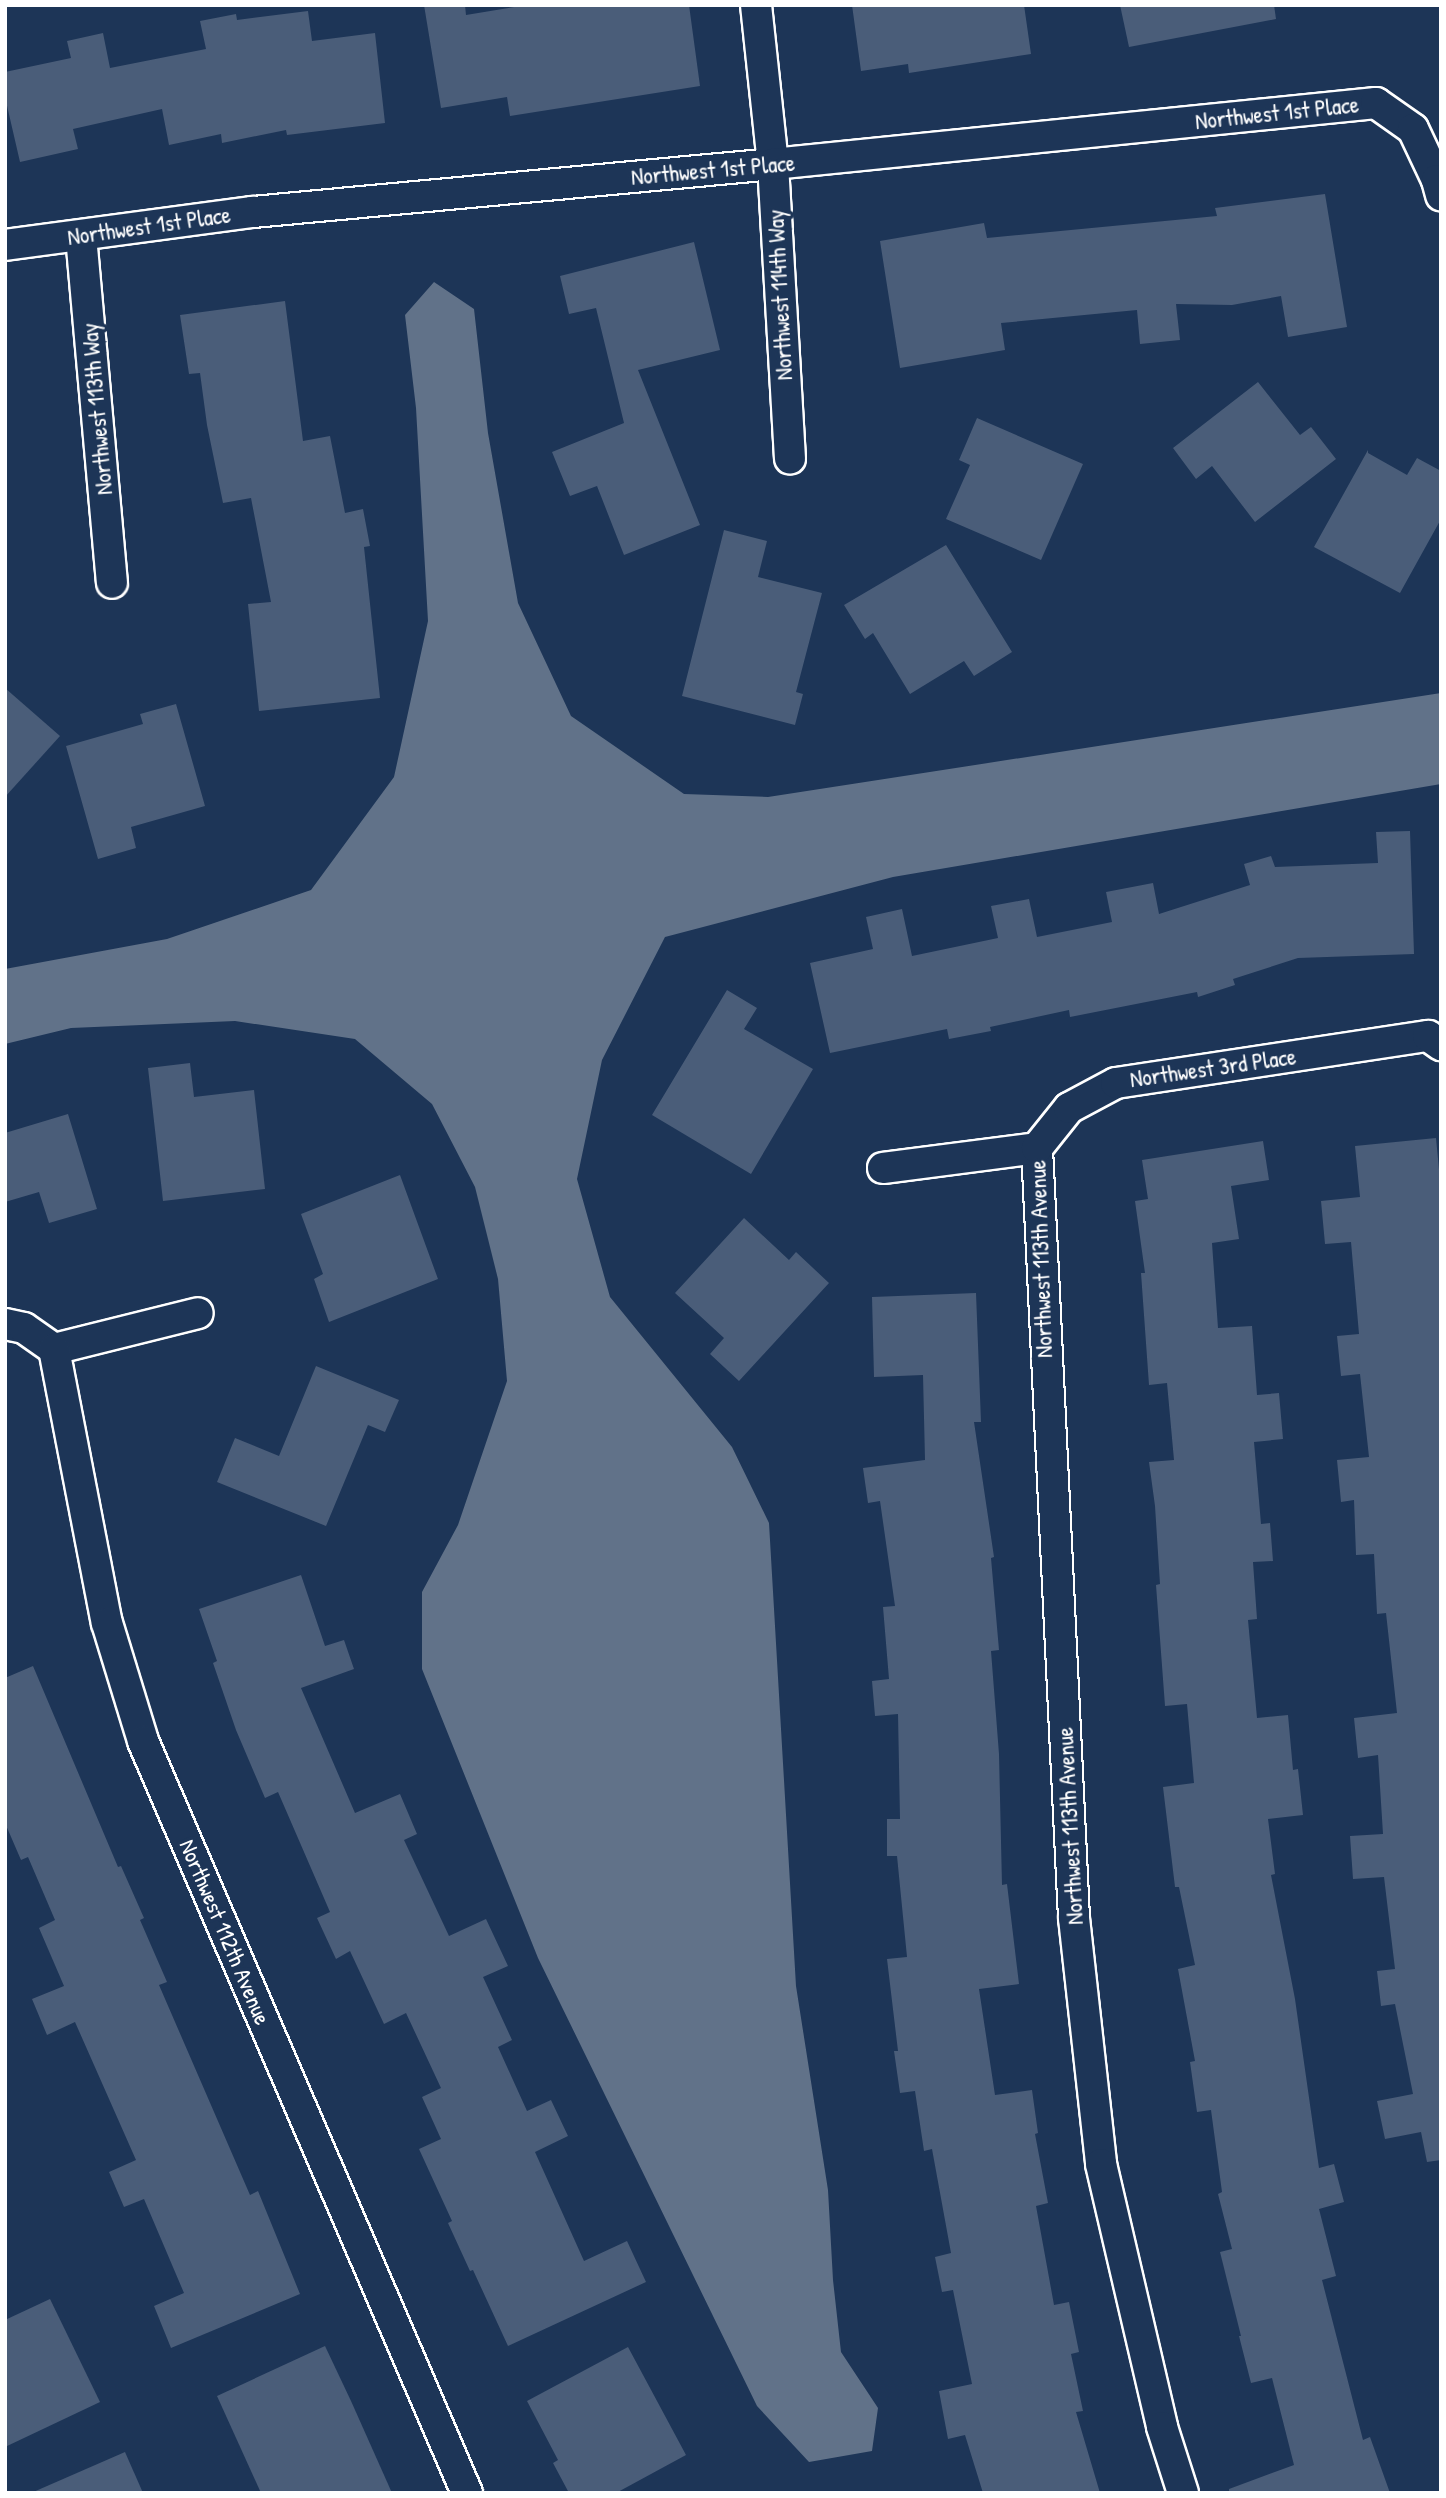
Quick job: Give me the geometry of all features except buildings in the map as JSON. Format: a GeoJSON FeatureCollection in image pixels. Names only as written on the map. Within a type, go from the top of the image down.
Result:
{"type":"FeatureCollection","features":[{"type":"Feature","properties":{"kind":"street","name":"Northwest 114th Way"},"geometry":{"type":"LineString","coordinates":[[755,5],[772,164],[790,459]]}},
{"type":"Feature","properties":{"kind":"street","name":"Northwest 1st Place"},"geometry":{"type":"LineString","coordinates":[[5,245],[253,212],[772,164],[1376,103],[1413,129],[1441,195]]}},
{"type":"Feature","properties":{"kind":"street","name":"Northwest 113th Way"},"geometry":{"type":"LineString","coordinates":[[81,236],[112,583]]}},
{"type":"Feature","properties":{"kind":"street","name":"Northwest 3rd Place"},"geometry":{"type":"LineString","coordinates":[[1037,1147],[1069,1108],[1116,1083],[1428,1036],[1441,1045]]}},
{"type":"Feature","properties":{"kind":"street"},"geometry":{"type":"LineString","coordinates":[[883,1168],[1037,1147]]}},
{"type":"Feature","properties":{"kind":"street","name":"Northwest 113th Avenue"},"geometry":{"type":"LineString","coordinates":[[1037,1147],[1074,1918],[1099,2151],[1162,2427],[1183,2493]]}},
{"type":"Feature","properties":{"kind":"street"},"geometry":{"type":"LineString","coordinates":[[5,1324],[24,1328],[54,1349],[198,1313]]}},
{"type":"Feature","properties":{"kind":"street","name":"Northwest 112th Avenue"},"geometry":{"type":"LineString","coordinates":[[54,1349],[107,1623],[143,1741],[467,2493]]}},
{"type":"Feature","properties":{"kind":"water"},"geometry":{"type":"Polygon","coordinates":[[[434,282],[474,309],[488,433],[518,603],[571,716],[684,794],[768,797],[1441,693],[1441,784],[893,877],[665,937],[602,1060],[577,1179],[610,1297],[732,1447],[769,1523],[796,1986],[828,2190],[833,2280],[841,2352],[878,2408],[872,2451],[809,2462],[757,2406],[538,1958],[422,1669],[422,1592],[458,1525],[507,1381],[498,1279],[475,1187],[432,1104],[355,1039],[235,1021],[71,1028],[5,1044],[5,969],[167,939],[311,890],[394,777],[428,621],[416,408],[405,315],[434,282]]]}}]}
